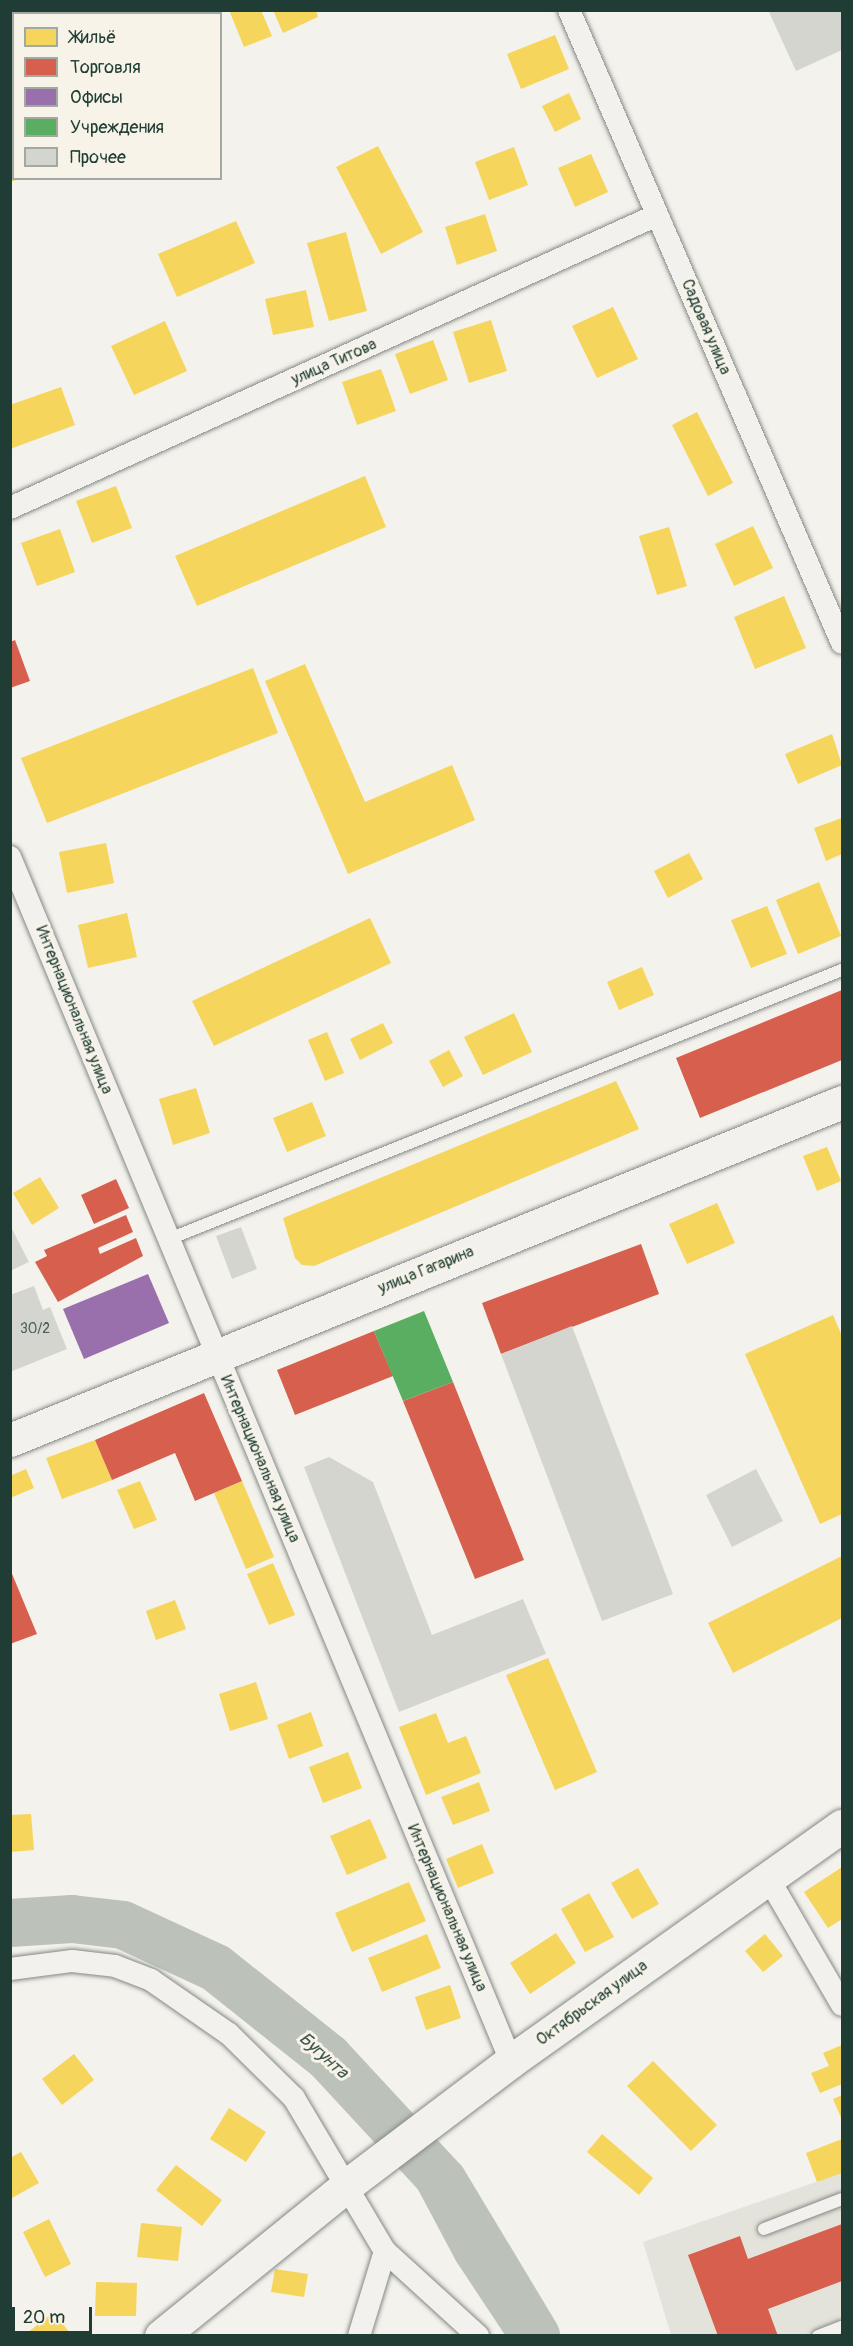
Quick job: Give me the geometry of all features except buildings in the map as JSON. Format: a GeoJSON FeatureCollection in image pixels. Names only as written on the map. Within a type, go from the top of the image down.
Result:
{"type":"FeatureCollection","features":[{"type":"Feature","properties":{"kind":"street","name":"Садовая улица"},"geometry":{"type":"LineString","coordinates":[[569,10],[843,643]]}},
{"type":"Feature","properties":{"kind":"street","name":"улица Титова"},"geometry":{"type":"LineString","coordinates":[[10,508],[657,215]]}},
{"type":"Feature","properties":{"kind":"street","name":"Интернациональная улица"},"geometry":{"type":"LineString","coordinates":[[10,857],[511,2061]]}},
{"type":"Feature","properties":{"kind":"street","name":"улица Гагарина"},"geometry":{"type":"LineString","coordinates":[[10,1440],[216,1354],[843,1102]]}},
{"type":"Feature","properties":{"kind":"street","name":"Октябрьская улица"},"geometry":{"type":"LineString","coordinates":[[161,2336],[357,2178],[511,2061],[767,1876],[843,1826]]}},
{"type":"Feature","properties":{"kind":"street"},"geometry":{"type":"LineString","coordinates":[[767,1876],[843,2005]]}},
{"type":"Feature","properties":{"kind":"street"},"geometry":{"type":"LineString","coordinates":[[10,1969],[72,1961],[115,1966],[151,1980],[230,2034],[264,2064],[294,2098],[357,2178],[385,2250],[478,2336]]}},
{"type":"Feature","properties":{"kind":"street"},"geometry":{"type":"LineString","coordinates":[[359,2336],[385,2250]]}},
{"type":"Feature","properties":{"kind":"lane"},"geometry":{"type":"LineString","coordinates":[[169,1239],[843,970]]}},
{"type":"Feature","properties":{"kind":"lane"},"geometry":{"type":"LineString","coordinates":[[764,2229],[843,2199]]}},
{"type":"Feature","properties":{"kind":"lane"},"geometry":{"type":"LineString","coordinates":[[818,2336],[843,2327]]}},
{"type":"Feature","properties":{"kind":"shaded area"},"geometry":{"type":"Polygon","coordinates":[[[443,2155],[520,2278],[560,2335],[505,2335],[456,2261],[413,2180],[443,2155]]]}},
{"type":"Feature","properties":{"kind":"shaded area"},"geometry":{"type":"Polygon","coordinates":[[[842,2173],[842,2335],[671,2335],[643,2242],[842,2173]]]}},
{"type":"Feature","properties":{"kind":"waterway","name":"Бугунта"},"geometry":{"type":"LineString","coordinates":[[10,1923],[72,1919],[123,1925],[216,1968],[328,2057],[443,2181],[536,2336]]}}]}
